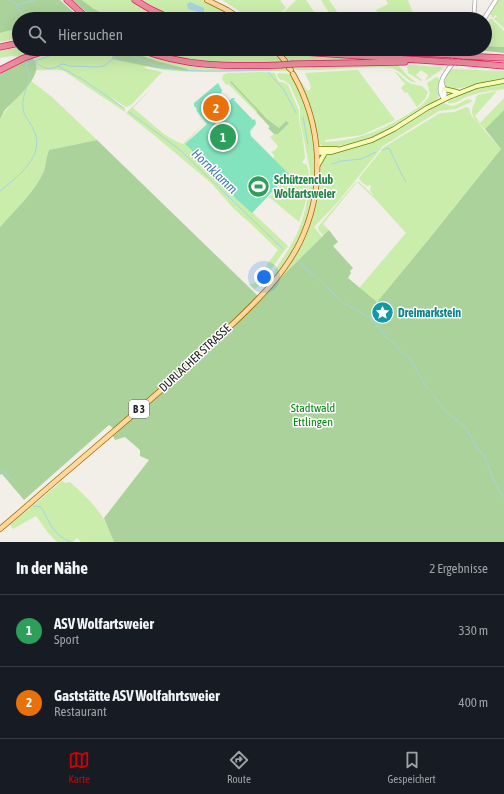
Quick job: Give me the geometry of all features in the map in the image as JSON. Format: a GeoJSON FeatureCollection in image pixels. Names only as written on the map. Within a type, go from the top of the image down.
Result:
{"type":"FeatureCollection","features":[{"type":"Feature","properties":{"kind":"highway"},"geometry":{"type":"LineString","coordinates":[[67,0],[80,12]]}},
{"type":"Feature","properties":{"kind":"highway"},"geometry":{"type":"LineString","coordinates":[[135,0],[156,12]]}},
{"type":"Feature","properties":{"kind":"highway"},"geometry":{"type":"LineString","coordinates":[[0,47],[12,44]]}},
{"type":"Feature","properties":{"kind":"highway"},"geometry":{"type":"LineString","coordinates":[[0,70],[30,56]]}},
{"type":"Feature","properties":{"kind":"highway"},"geometry":{"type":"LineString","coordinates":[[163,56],[202,65],[232,66],[283,63],[291,69],[419,60]]}},
{"type":"Feature","properties":{"kind":"highway"},"geometry":{"type":"LineString","coordinates":[[360,56],[504,66]]}},
{"type":"Feature","properties":{"kind":"highway"},"geometry":{"type":"LineString","coordinates":[[463,56],[504,58]]}},
{"type":"Feature","properties":{"kind":"main road"},"geometry":{"type":"LineString","coordinates":[[207,0],[230,12]]}},
{"type":"Feature","properties":{"kind":"main road"},"geometry":{"type":"LineString","coordinates":[[280,56],[283,63]]}},
{"type":"Feature","properties":{"kind":"main road","name":"B 3"},"geometry":{"type":"LineString","coordinates":[[291,69],[309,110],[315,133],[318,165]]}},
{"type":"Feature","properties":{"kind":"main road"},"geometry":{"type":"LineString","coordinates":[[317,151],[325,153],[368,142],[384,135],[444,99],[485,84],[504,81]]}},
{"type":"Feature","properties":{"kind":"main road"},"geometry":{"type":"LineString","coordinates":[[444,90],[460,92]]}},
{"type":"Feature","properties":{"kind":"main road"},"geometry":{"type":"LineString","coordinates":[[317,151],[340,149]]}},
{"type":"Feature","properties":{"kind":"main road"},"geometry":{"type":"LineString","coordinates":[[318,165],[325,153]]}},
{"type":"Feature","properties":{"kind":"main road","name":"DURLACHER STRASSE"},"geometry":{"type":"LineString","coordinates":[[0,529],[191,364],[280,275],[291,258],[304,232],[312,207],[317,182],[318,165]]}},
{"type":"Feature","properties":{"kind":"street"},"geometry":{"type":"LineString","coordinates":[[474,12],[475,0]]}},
{"type":"Feature","properties":{"kind":"street"},"geometry":{"type":"LineString","coordinates":[[488,12],[496,0]]}},
{"type":"Feature","properties":{"kind":"street"},"geometry":{"type":"LineString","coordinates":[[444,99],[440,89],[444,75],[459,56]]}},
{"type":"Feature","properties":{"kind":"street"},"geometry":{"type":"LineString","coordinates":[[442,81],[444,99]]}},
{"type":"Feature","properties":{"kind":"green space"},"geometry":{"type":"Polygon","coordinates":[[[0,0],[60,0],[73,12],[12,12],[12,30],[0,33],[0,0]]]}},
{"type":"Feature","properties":{"kind":"green space"},"geometry":{"type":"Polygon","coordinates":[[[72,0],[82,0],[100,12],[87,12],[72,0]]]}},
{"type":"Feature","properties":{"kind":"green space"},"geometry":{"type":"Polygon","coordinates":[[[82,0],[131,0],[153,12],[100,12],[82,0]]]}},
{"type":"Feature","properties":{"kind":"green space"},"geometry":{"type":"Polygon","coordinates":[[[142,0],[202,0],[226,12],[163,12],[142,0]]]}},
{"type":"Feature","properties":{"kind":"green space"},"geometry":{"type":"Polygon","coordinates":[[[222,0],[280,0],[286,8],[281,12],[241,12],[222,0]]]}},
{"type":"Feature","properties":{"kind":"green space"},"geometry":{"type":"Polygon","coordinates":[[[296,0],[306,0],[314,12],[284,12],[296,0]]]}},
{"type":"Feature","properties":{"kind":"green space"},"geometry":{"type":"Polygon","coordinates":[[[321,0],[329,0],[337,12],[329,12],[321,0]]]}},
{"type":"Feature","properties":{"kind":"green space"},"geometry":{"type":"Polygon","coordinates":[[[386,0],[408,0],[412,12],[377,12],[376,10],[388,4],[386,0]]]}},
{"type":"Feature","properties":{"kind":"green space"},"geometry":{"type":"Polygon","coordinates":[[[498,0],[504,0],[504,28],[494,19],[497,16],[495,15],[493,18],[491,12],[498,0]]]}},
{"type":"Feature","properties":{"kind":"green space"},"geometry":{"type":"Polygon","coordinates":[[[492,19],[504,31],[504,47],[492,46],[492,19]]]}},
{"type":"Feature","properties":{"kind":"green space"},"geometry":{"type":"Polygon","coordinates":[[[12,30],[12,39],[0,42],[0,33],[12,30]]]}},
{"type":"Feature","properties":{"kind":"green space"},"geometry":{"type":"Polygon","coordinates":[[[492,46],[504,47],[504,53],[492,52],[492,46]]]}},
{"type":"Feature","properties":{"kind":"green space"},"geometry":{"type":"Polygon","coordinates":[[[12,48],[12,56],[0,58],[0,51],[12,48]]]}},
{"type":"Feature","properties":{"kind":"green space"},"geometry":{"type":"Polygon","coordinates":[[[39,56],[113,56],[113,58],[156,68],[188,69],[143,56],[151,56],[165,61],[199,68],[286,68],[288,71],[191,72],[164,70],[147,66],[144,68],[162,72],[131,105],[126,107],[109,96],[125,109],[125,112],[64,71],[36,70],[34,59],[32,58],[39,56]]]}},
{"type":"Feature","properties":{"kind":"green space"},"geometry":{"type":"Polygon","coordinates":[[[113,56],[143,56],[188,69],[187,71],[156,68],[112,59],[113,56]]]}},
{"type":"Feature","properties":{"kind":"green space"},"geometry":{"type":"Polygon","coordinates":[[[171,56],[278,56],[282,62],[213,62],[171,56]]]}},
{"type":"Feature","properties":{"kind":"green space"},"geometry":{"type":"Polygon","coordinates":[[[285,56],[358,59],[292,62],[289,61],[285,56]]]}},
{"type":"Feature","properties":{"kind":"green space"},"geometry":{"type":"Polygon","coordinates":[[[32,58],[36,64],[36,71],[33,78],[22,93],[5,110],[0,119],[0,74],[32,58]]]}},
{"type":"Feature","properties":{"kind":"green space"},"geometry":{"type":"Polygon","coordinates":[[[398,65],[417,83],[410,81],[399,71],[392,68],[295,70],[293,68],[398,65]]]}},
{"type":"Feature","properties":{"kind":"green space"},"geometry":{"type":"Polygon","coordinates":[[[409,65],[444,68],[425,81],[428,75],[421,70],[416,75],[422,80],[421,81],[408,73],[407,67],[409,65]]]}},
{"type":"Feature","properties":{"kind":"green space"},"geometry":{"type":"Polygon","coordinates":[[[451,69],[504,71],[504,79],[450,90],[445,88],[444,80],[451,69]]]}},
{"type":"Feature","properties":{"kind":"green space"},"geometry":{"type":"Polygon","coordinates":[[[358,70],[395,120],[362,135],[325,140],[325,142],[349,139],[369,134],[410,113],[422,105],[426,100],[430,94],[427,83],[436,77],[439,78],[439,95],[437,100],[384,132],[355,143],[323,147],[319,143],[312,112],[300,83],[301,82],[296,75],[309,91],[311,87],[305,73],[358,70]]]}},
{"type":"Feature","properties":{"kind":"green space"},"geometry":{"type":"Polygon","coordinates":[[[394,71],[411,84],[422,86],[428,92],[425,99],[417,107],[407,92],[405,93],[401,88],[405,84],[394,71]]]}},
{"type":"Feature","properties":{"kind":"green space"},"geometry":{"type":"Polygon","coordinates":[[[227,73],[275,73],[278,81],[288,85],[299,111],[305,158],[302,163],[307,165],[309,172],[309,186],[299,222],[269,197],[285,178],[274,160],[274,155],[271,152],[278,146],[270,137],[274,134],[278,134],[289,123],[280,129],[251,105],[258,111],[257,113],[228,84],[226,85],[222,79],[223,75],[227,73]]]}},
{"type":"Feature","properties":{"kind":"green space"},"geometry":{"type":"Polygon","coordinates":[[[278,73],[291,74],[301,95],[313,139],[314,162],[310,207],[303,229],[287,262],[272,280],[270,279],[271,276],[296,237],[303,218],[309,189],[310,170],[300,120],[300,108],[290,85],[279,79],[277,75],[278,73]]]}},
{"type":"Feature","properties":{"kind":"green space"},"geometry":{"type":"Polygon","coordinates":[[[31,81],[52,97],[97,140],[49,150],[44,171],[40,179],[0,227],[0,119],[31,81]]]}},
{"type":"Feature","properties":{"kind":"green space"},"geometry":{"type":"Polygon","coordinates":[[[231,81],[266,118],[279,128],[286,121],[289,123],[278,134],[274,134],[268,128],[270,127],[257,113],[257,111],[230,82],[231,81]]]}},
{"type":"Feature","properties":{"kind":"green space"},"geometry":{"type":"Polygon","coordinates":[[[218,83],[222,90],[220,96],[222,99],[219,101],[224,106],[232,98],[235,98],[234,100],[253,120],[255,119],[256,124],[250,131],[251,136],[289,174],[252,213],[233,196],[234,192],[185,144],[207,124],[196,110],[197,109],[194,106],[194,103],[218,83]]]}},
{"type":"Feature","properties":{"kind":"green space"},"geometry":{"type":"Polygon","coordinates":[[[504,83],[504,89],[477,94],[456,102],[448,103],[449,99],[472,89],[504,83]]]}},
{"type":"Feature","properties":{"kind":"green space"},"geometry":{"type":"Polygon","coordinates":[[[151,89],[133,108],[169,138],[183,144],[205,122],[185,144],[201,161],[261,202],[252,212],[288,246],[255,289],[248,284],[253,284],[262,276],[268,263],[278,250],[235,210],[211,183],[126,113],[151,89]]]}},
{"type":"Feature","properties":{"kind":"green space"},"geometry":{"type":"Polygon","coordinates":[[[497,91],[475,116],[480,123],[504,98],[504,110],[485,129],[474,118],[472,108],[478,95],[497,91]]]}},
{"type":"Feature","properties":{"kind":"green space"},"geometry":{"type":"Polygon","coordinates":[[[468,99],[472,100],[471,102],[456,109],[439,111],[383,146],[337,203],[314,227],[322,237],[269,289],[296,253],[320,178],[321,163],[324,157],[328,154],[368,143],[387,135],[440,103],[453,106],[468,99]]]}},
{"type":"Feature","properties":{"kind":"green space"},"geometry":{"type":"Polygon","coordinates":[[[466,107],[469,108],[471,115],[501,149],[377,302],[359,288],[406,233],[376,200],[357,182],[359,182],[374,196],[370,190],[371,185],[367,186],[359,178],[384,147],[440,113],[454,112],[466,107]]]}},
{"type":"Feature","properties":{"kind":"green space","name":"Stadtwald Ettlingen"},"geometry":{"type":"Polygon","coordinates":[[[504,110],[504,542],[114,542],[104,518],[149,460],[140,456],[140,450],[125,437],[115,440],[113,436],[118,432],[109,425],[24,500],[2,474],[0,475],[0,227],[40,179],[44,171],[49,150],[97,140],[260,298],[329,230],[338,242],[333,246],[353,268],[350,271],[351,273],[348,278],[377,302],[501,149],[485,129],[504,110]]]}},
{"type":"Feature","properties":{"kind":"green space"},"geometry":{"type":"Polygon","coordinates":[[[357,182],[323,224],[329,230],[324,236],[319,231],[318,227],[357,182]]]}},
{"type":"Feature","properties":{"kind":"green space"},"geometry":{"type":"Polygon","coordinates":[[[62,481],[65,483],[70,482],[84,495],[102,516],[111,532],[114,542],[81,542],[77,538],[73,542],[57,542],[36,516],[13,529],[10,525],[62,481]]]}},
{"type":"Feature","properties":{"kind":"water"},"geometry":{"type":"Polygon","coordinates":[[[190,2],[204,8],[204,12],[188,9],[187,4],[190,2]]]}},
{"type":"Feature","properties":{"kind":"waterway"},"geometry":{"type":"LineString","coordinates":[[9,0],[15,3],[21,12]]}},
{"type":"Feature","properties":{"kind":"waterway"},"geometry":{"type":"LineString","coordinates":[[19,5],[34,0]]}},
{"type":"Feature","properties":{"kind":"waterway"},"geometry":{"type":"LineString","coordinates":[[30,78],[26,64],[49,56]]}},
{"type":"Feature","properties":{"kind":"waterway"},"geometry":{"type":"LineString","coordinates":[[132,56],[156,66],[176,69],[203,71],[272,70]]}},
{"type":"Feature","properties":{"kind":"waterway"},"geometry":{"type":"LineString","coordinates":[[59,65],[63,64],[70,66],[96,67],[104,66],[114,58],[121,61]]}},
{"type":"Feature","properties":{"kind":"waterway","name":"Hornklamm"},"geometry":{"type":"LineString","coordinates":[[35,61],[45,68],[55,68],[58,66],[82,79],[124,108]]}},
{"type":"Feature","properties":{"kind":"waterway"},"geometry":{"type":"LineString","coordinates":[[268,72],[284,90],[296,113]]}},
{"type":"Feature","properties":{"kind":"waterway"},"geometry":{"type":"LineString","coordinates":[[0,191],[26,168],[35,153],[37,144],[36,136],[23,108],[23,99],[29,81]]}},
{"type":"Feature","properties":{"kind":"waterway","name":"Hornklamm"},"geometry":{"type":"LineString","coordinates":[[129,112],[180,150],[283,249]]}},
{"type":"Feature","properties":{"kind":"waterway"},"geometry":{"type":"LineString","coordinates":[[303,117],[308,144]]}},
{"type":"Feature","properties":{"kind":"waterway"},"geometry":{"type":"LineString","coordinates":[[382,150],[389,148],[406,182]]}},
{"type":"Feature","properties":{"kind":"waterway"},"geometry":{"type":"LineString","coordinates":[[332,164],[341,161],[361,159],[376,152]]}},
{"type":"Feature","properties":{"kind":"waterway","name":"Hornklamm"},"geometry":{"type":"LineString","coordinates":[[296,259],[344,303],[372,319],[386,337],[395,344],[401,352],[409,357],[428,390]]}},
{"type":"Feature","properties":{"kind":"waterway","name":"Hornklamm"},"geometry":{"type":"LineString","coordinates":[[433,394],[444,410],[466,428],[484,456],[497,487],[504,497]]}},
{"type":"Feature","properties":{"kind":"waterway"},"geometry":{"type":"LineString","coordinates":[[2,470],[16,483]]}},
{"type":"Feature","properties":{"kind":"waterway"},"geometry":{"type":"LineString","coordinates":[[33,506],[41,507],[56,532],[71,542]]}},
{"type":"Feature","properties":{"kind":"place","name":"Gaststätte ASV Wolfahrtsweier"},"geometry":{"type":"Point","coordinates":[216,108]}},
{"type":"Feature","properties":{"kind":"place","name":"ASV Wolfartsweier"},"geometry":{"type":"Point","coordinates":[223,137]}},
{"type":"Feature","properties":{"kind":"place","name":"Schützenclub Wolfartsweier"},"geometry":{"type":"Point","coordinates":[258,187]}},
{"type":"Feature","properties":{"kind":"place","name":"Dreimarkstein"},"geometry":{"type":"Point","coordinates":[383,313]}}]}
